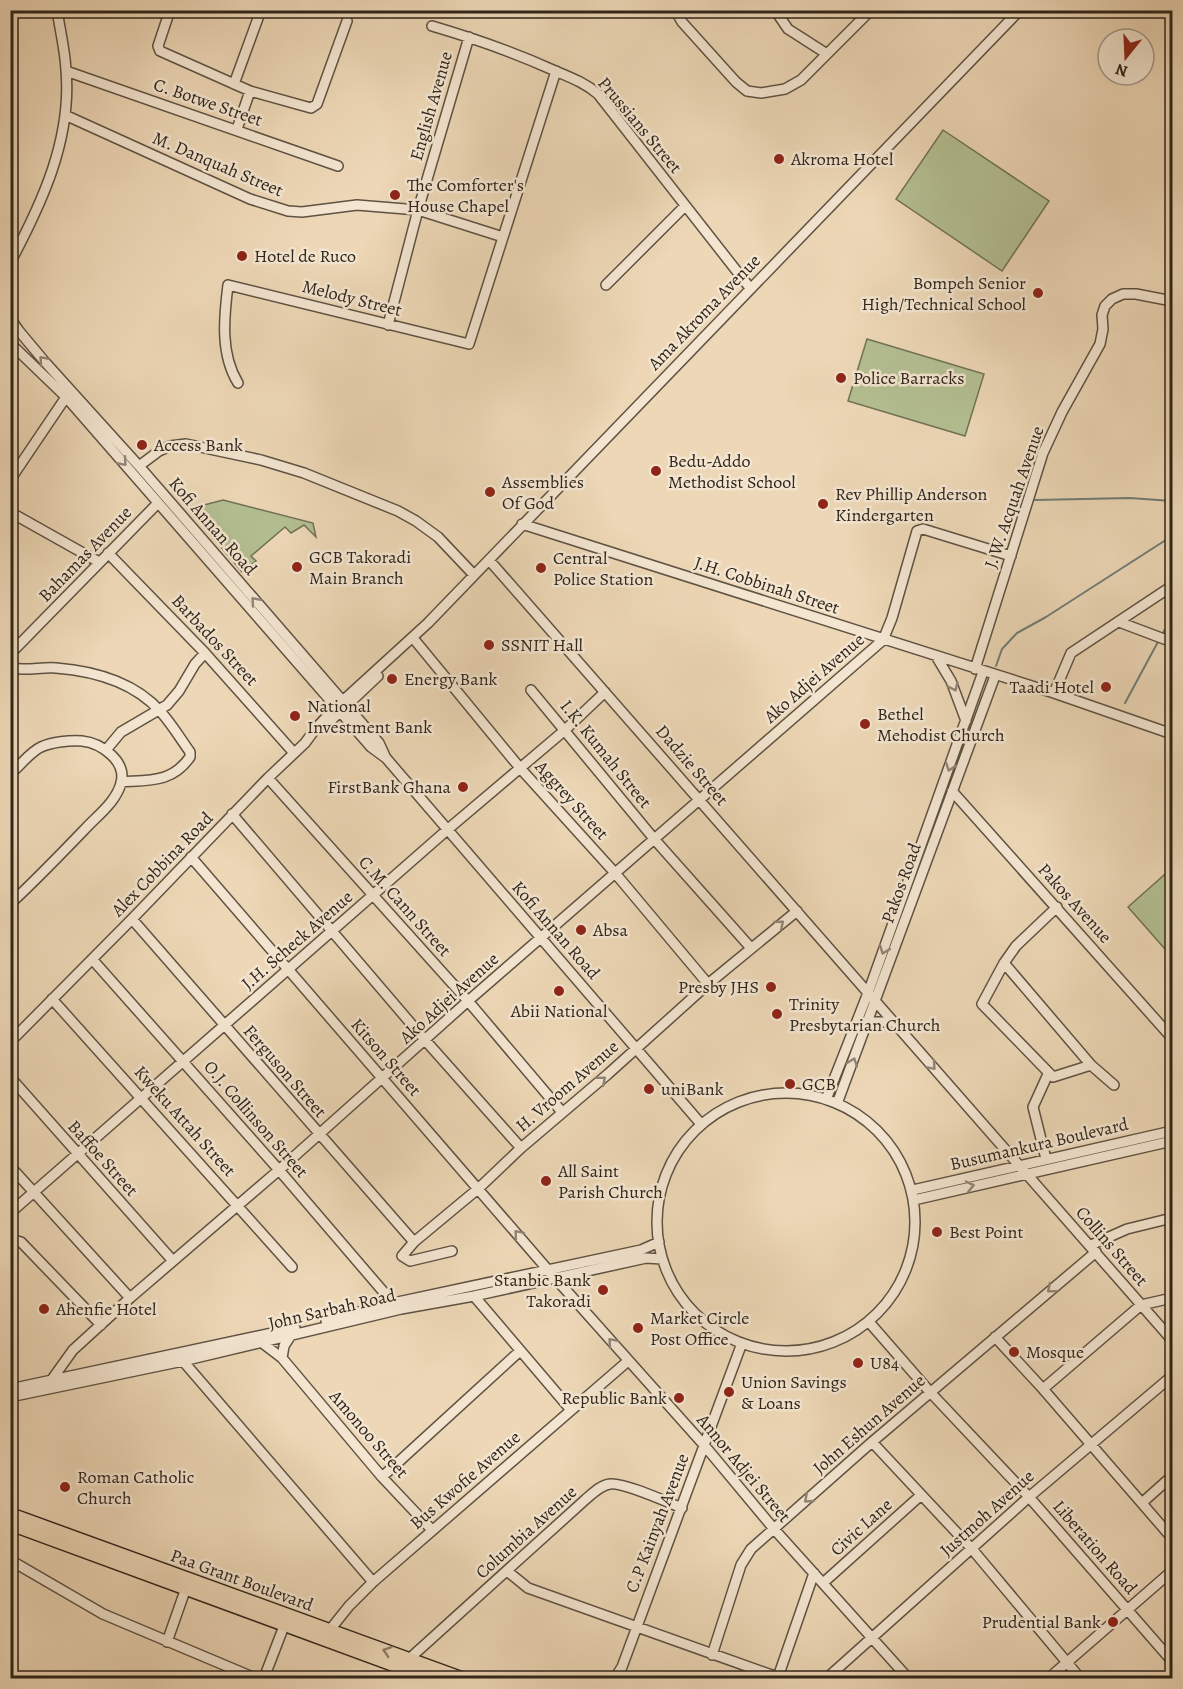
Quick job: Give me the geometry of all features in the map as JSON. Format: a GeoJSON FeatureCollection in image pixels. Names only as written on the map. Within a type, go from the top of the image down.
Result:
{"type":"FeatureCollection","features":[{"type":"Feature","properties":{"kind":"main road","name":"Paa Grant Boulevard"},"geometry":{"type":"LineString","coordinates":[[10,1514],[284,1626],[429,1678]]}},
{"type":"Feature","properties":{"kind":"main road","name":"Paa Grant Boulevard"},"geometry":{"type":"LineString","coordinates":[[10,1524],[329,1631],[457,1678]]}},
{"type":"Feature","properties":{"kind":"street"},"geometry":{"type":"LineString","coordinates":[[10,263],[47,189],[58,154],[65,115],[66,71],[57,10]]}},
{"type":"Feature","properties":{"kind":"street"},"geometry":{"type":"LineString","coordinates":[[170,10],[159,46],[160,51],[250,91],[311,108],[315,107],[347,21]]}},
{"type":"Feature","properties":{"kind":"street"},"geometry":{"type":"LineString","coordinates":[[234,84],[261,10]]}},
{"type":"Feature","properties":{"kind":"street"},"geometry":{"type":"LineString","coordinates":[[675,10],[682,22],[736,82],[747,91],[761,93],[785,89],[801,80],[871,10]]}},
{"type":"Feature","properties":{"kind":"street"},"geometry":{"type":"LineString","coordinates":[[775,10],[788,29],[828,54]]}},
{"type":"Feature","properties":{"kind":"street","name":"Ama Akroma Avenue"},"geometry":{"type":"LineString","coordinates":[[341,707],[405,650],[413,638],[522,524],[750,288],[869,169],[1020,10]]}},
{"type":"Feature","properties":{"kind":"street","name":"Prussians Street"},"geometry":{"type":"LineString","coordinates":[[432,26],[504,49],[584,84],[598,94],[750,288]]}},
{"type":"Feature","properties":{"kind":"street","name":"English Avenue"},"geometry":{"type":"LineString","coordinates":[[388,325],[418,210],[469,37]]}},
{"type":"Feature","properties":{"kind":"street","name":"C. Botwe Street"},"geometry":{"type":"LineString","coordinates":[[66,71],[338,166]]}},
{"type":"Feature","properties":{"kind":"street"},"geometry":{"type":"LineString","coordinates":[[503,237],[556,71]]}},
{"type":"Feature","properties":{"kind":"street"},"geometry":{"type":"LineString","coordinates":[[237,129],[250,91]]}},
{"type":"Feature","properties":{"kind":"street","name":"M. Danquah Street"},"geometry":{"type":"LineString","coordinates":[[65,115],[250,199],[288,211],[302,212],[357,205],[418,210],[503,237]]}},
{"type":"Feature","properties":{"kind":"street"},"geometry":{"type":"LineString","coordinates":[[606,285],[685,206]]}},
{"type":"Feature","properties":{"kind":"street","name":"Melody Street"},"geometry":{"type":"LineString","coordinates":[[238,383],[232,372],[224,333],[228,285],[469,344],[503,237]]}},
{"type":"Feature","properties":{"kind":"street","name":"J. W. Acquah Avenue"},"geometry":{"type":"LineString","coordinates":[[979,671],[1043,453],[1062,412],[1100,344],[1103,329],[1102,315],[1105,306],[1112,299],[1123,294],[1136,294],[1173,301]]}},
{"type":"Feature","properties":{"kind":"street","name":"Kofi Annan Road"},"geometry":{"type":"LineString","coordinates":[[10,318],[45,362],[140,466],[341,707],[371,747],[386,758],[701,1124]]}},
{"type":"Feature","properties":{"kind":"street","name":"Kofi Annan Road"},"geometry":{"type":"LineString","coordinates":[[10,343],[66,397],[341,707]]}},
{"type":"Feature","properties":{"kind":"street"},"geometry":{"type":"LineString","coordinates":[[10,480],[66,397]]}},
{"type":"Feature","properties":{"kind":"street"},"geometry":{"type":"LineString","coordinates":[[140,466],[159,451],[170,446],[186,444],[304,472],[398,511],[416,521],[438,537],[474,575]]}},
{"type":"Feature","properties":{"kind":"street","name":"Bahamas Avenue"},"geometry":{"type":"LineString","coordinates":[[10,654],[158,503]]}},
{"type":"Feature","properties":{"kind":"street"},"geometry":{"type":"LineString","coordinates":[[10,512],[99,562]]}},
{"type":"Feature","properties":{"kind":"street","name":"J.H. Cobbinah Street"},"geometry":{"type":"LineString","coordinates":[[522,524],[1054,693],[1173,734]]}},
{"type":"Feature","properties":{"kind":"street"},"geometry":{"type":"LineString","coordinates":[[884,640],[917,531],[923,529],[1011,556]]}},
{"type":"Feature","properties":{"kind":"street","name":"Barbados Street"},"geometry":{"type":"LineString","coordinates":[[108,553],[206,653],[294,753]]}},
{"type":"Feature","properties":{"kind":"street","name":"Dadzie Street"},"geometry":{"type":"LineString","coordinates":[[489,560],[868,993]]}},
{"type":"Feature","properties":{"kind":"street"},"geometry":{"type":"LineString","coordinates":[[1054,693],[1071,653],[1173,586]]}},
{"type":"Feature","properties":{"kind":"street"},"geometry":{"type":"LineString","coordinates":[[1119,622],[1173,642]]}},
{"type":"Feature","properties":{"kind":"street","name":"Aggrey Street"},"geometry":{"type":"LineString","coordinates":[[413,638],[520,768],[615,873],[708,984]]}},
{"type":"Feature","properties":{"kind":"street","name":"Ako Adjei Avenue"},"geometry":{"type":"LineString","coordinates":[[45,1389],[73,1350],[130,1298],[884,640]]}},
{"type":"Feature","properties":{"kind":"street"},"geometry":{"type":"LineString","coordinates":[[106,750],[121,732],[167,705],[179,691],[195,664],[206,653]]}},
{"type":"Feature","properties":{"kind":"street"},"geometry":{"type":"LineString","coordinates":[[936,657],[951,681],[966,721]]}},
{"type":"Feature","properties":{"kind":"street"},"geometry":{"type":"LineString","coordinates":[[10,668],[25,670],[52,668],[98,673],[140,694],[160,710],[190,752],[190,757],[175,774],[161,779],[121,782]]}},
{"type":"Feature","properties":{"kind":"street","name":"Pakos Road"},"geometry":{"type":"LineString","coordinates":[[827,1097],[868,993],[966,721],[979,671]]}},
{"type":"Feature","properties":{"kind":"street","name":"Pakos Road"},"geometry":{"type":"LineString","coordinates":[[838,1101],[995,676]]}},
{"type":"Feature","properties":{"kind":"street","name":"I.K. Kumah Street"},"geometry":{"type":"LineString","coordinates":[[531,690],[655,840],[751,948]]}},
{"type":"Feature","properties":{"kind":"street","name":"J.H. Scheck Avenue"},"geometry":{"type":"LineString","coordinates":[[10,1213],[447,830],[565,730],[605,692]]}},
{"type":"Feature","properties":{"kind":"street","name":"Alex Cobbina Road"},"geometry":{"type":"LineString","coordinates":[[10,1042],[132,920],[232,814],[305,743],[316,728],[341,707]]}},
{"type":"Feature","properties":{"kind":"street"},"geometry":{"type":"LineString","coordinates":[[10,774],[40,747],[55,743],[84,741],[106,750],[119,764],[122,773],[114,799],[10,904]]}},
{"type":"Feature","properties":{"kind":"street","name":"C.M. Cann Street"},"geometry":{"type":"LineString","coordinates":[[268,778],[468,1001],[562,1112]]}},
{"type":"Feature","properties":{"kind":"street","name":"Pakos Avenue"},"geometry":{"type":"LineString","coordinates":[[952,791],[1173,1038]]}},
{"type":"Feature","properties":{"kind":"street"},"geometry":{"type":"LineString","coordinates":[[232,814],[425,1040],[521,1148]]}},
{"type":"Feature","properties":{"kind":"street","name":"Kitson Street"},"geometry":{"type":"LineString","coordinates":[[191,857],[556,1278]]}},
{"type":"Feature","properties":{"kind":"street"},"geometry":{"type":"LineString","coordinates":[[1057,907],[1030,932],[1004,963],[982,1004],[1048,1074],[1056,1077],[1091,1065]]}},
{"type":"Feature","properties":{"kind":"street","name":"H. Vroom Avenue"},"geometry":{"type":"LineString","coordinates":[[414,1242],[479,1188],[562,1112],[609,1074],[708,984],[797,911]]}},
{"type":"Feature","properties":{"kind":"street","name":"Ferguson Street"},"geometry":{"type":"LineString","coordinates":[[132,920],[414,1242]]}},
{"type":"Feature","properties":{"kind":"street","name":"O.J. Collinson Street"},"geometry":{"type":"LineString","coordinates":[[92,959],[184,1061],[393,1303]]}},
{"type":"Feature","properties":{"kind":"street"},"geometry":{"type":"LineString","coordinates":[[1004,963],[1091,1065],[1114,1085]]}},
{"type":"Feature","properties":{"kind":"street"},"geometry":{"type":"LineString","coordinates":[[868,993],[1025,1174]]}},
{"type":"Feature","properties":{"kind":"street","name":"Kweku Attah Street"},"geometry":{"type":"LineString","coordinates":[[52,999],[292,1267]]}},
{"type":"Feature","properties":{"kind":"street"},"geometry":{"type":"LineString","coordinates":[[868,1022],[893,1022]]}},
{"type":"Feature","properties":{"kind":"street"},"geometry":{"type":"LineString","coordinates":[[1046,1159],[1033,1107],[1048,1074]]}},
{"type":"Feature","properties":{"kind":"street","name":"Baffoe Street"},"geometry":{"type":"LineString","coordinates":[[10,1077],[173,1261]]}},
{"type":"Feature","properties":{"kind":"street"},"geometry":{"type":"LineString","coordinates":[[779,1093],[827,1097],[838,1101],[871,1124],[897,1154],[913,1195],[916,1227],[910,1263],[894,1295],[869,1322],[841,1340],[808,1350],[775,1351],[742,1344],[718,1332],[697,1316],[680,1297],[667,1274],[662,1259],[656,1216],[662,1183],[676,1153],[701,1124],[722,1109],[749,1098],[779,1093]]}},
{"type":"Feature","properties":{"kind":"street","name":"Busumankura Boulevard"},"geometry":{"type":"LineString","coordinates":[[913,1195],[1018,1165],[1173,1131]]}},
{"type":"Feature","properties":{"kind":"street","name":"Busumankura Boulevard"},"geometry":{"type":"LineString","coordinates":[[913,1195],[1025,1174],[1173,1141]]}},
{"type":"Feature","properties":{"kind":"street"},"geometry":{"type":"LineString","coordinates":[[10,1166],[130,1298]]}},
{"type":"Feature","properties":{"kind":"street","name":"Collins Street"},"geometry":{"type":"LineString","coordinates":[[1025,1174],[1173,1340]]}},
{"type":"Feature","properties":{"kind":"street","name":"John Eshun Avenue"},"geometry":{"type":"LineString","coordinates":[[712,1654],[745,1557],[774,1529],[1093,1248],[1127,1229],[1173,1218]]}},
{"type":"Feature","properties":{"kind":"street"},"geometry":{"type":"LineString","coordinates":[[10,1239],[21,1242],[101,1325]]}},
{"type":"Feature","properties":{"kind":"street"},"geometry":{"type":"LineString","coordinates":[[414,1242],[402,1256],[410,1261],[452,1251]]}},
{"type":"Feature","properties":{"kind":"street","name":"John Sarbah Road"},"geometry":{"type":"LineString","coordinates":[[10,1389],[641,1250],[659,1242]]}},
{"type":"Feature","properties":{"kind":"street","name":"John Sarbah Road"},"geometry":{"type":"LineString","coordinates":[[10,1397],[183,1361],[401,1310],[646,1257],[662,1259]]}},
{"type":"Feature","properties":{"kind":"street","name":"Annor Adjei Street"},"geometry":{"type":"LineString","coordinates":[[556,1278],[704,1445],[774,1529],[909,1678]]}},
{"type":"Feature","properties":{"kind":"street"},"geometry":{"type":"LineString","coordinates":[[474,1296],[571,1410]]}},
{"type":"Feature","properties":{"kind":"street"},"geometry":{"type":"LineString","coordinates":[[1043,1389],[1141,1305],[1173,1298]]}},
{"type":"Feature","properties":{"kind":"street","name":"Liberation Road"},"geometry":{"type":"LineString","coordinates":[[869,1322],[930,1392],[1029,1497],[1173,1661]]}},
{"type":"Feature","properties":{"kind":"street"},"geometry":{"type":"LineString","coordinates":[[282,1358],[284,1346],[291,1335]]}},
{"type":"Feature","properties":{"kind":"street"},"geometry":{"type":"LineString","coordinates":[[994,1337],[1092,1444],[1173,1538]]}},
{"type":"Feature","properties":{"kind":"street","name":"Amonoo Street"},"geometry":{"type":"LineString","coordinates":[[261,1342],[282,1358],[382,1477],[432,1530]]}},
{"type":"Feature","properties":{"kind":"street","name":"C.P Kainyah Avenue"},"geometry":{"type":"LineString","coordinates":[[615,1678],[622,1667],[742,1344]]}},
{"type":"Feature","properties":{"kind":"street"},"geometry":{"type":"LineString","coordinates":[[382,1477],[520,1352]]}},
{"type":"Feature","properties":{"kind":"street"},"geometry":{"type":"LineString","coordinates":[[183,1361],[373,1582]]}},
{"type":"Feature","properties":{"kind":"street","name":"Bus Kwofie Avenue"},"geometry":{"type":"LineString","coordinates":[[329,1631],[349,1606],[373,1582],[628,1361]]}},
{"type":"Feature","properties":{"kind":"street","name":"Justmoh Avenue"},"geometry":{"type":"LineString","coordinates":[[827,1678],[1029,1497],[1173,1376]]}},
{"type":"Feature","properties":{"kind":"street"},"geometry":{"type":"LineString","coordinates":[[872,1442],[920,1496],[972,1549],[1080,1678]]}},
{"type":"Feature","properties":{"kind":"street"},"geometry":{"type":"LineString","coordinates":[[1143,1502],[1173,1476]]}},
{"type":"Feature","properties":{"kind":"street","name":"Columbia Avenue"},"geometry":{"type":"LineString","coordinates":[[409,1659],[586,1499],[608,1484],[623,1486],[682,1508]]}},
{"type":"Feature","properties":{"kind":"street","name":"Civic Lane"},"geometry":{"type":"LineString","coordinates":[[823,1583],[920,1496]]}},
{"type":"Feature","properties":{"kind":"street"},"geometry":{"type":"LineString","coordinates":[[10,1560],[103,1614],[255,1678]]}},
{"type":"Feature","properties":{"kind":"street"},"geometry":{"type":"LineString","coordinates":[[507,1570],[528,1588],[779,1678],[814,1573]]}},
{"type":"Feature","properties":{"kind":"street"},"geometry":{"type":"LineString","coordinates":[[1049,1678],[1173,1571]]}},
{"type":"Feature","properties":{"kind":"street"},"geometry":{"type":"LineString","coordinates":[[167,1642],[188,1585]]}},
{"type":"Feature","properties":{"kind":"street"},"geometry":{"type":"LineString","coordinates":[[264,1678],[284,1626]]}},
{"type":"Feature","properties":{"kind":"green space"},"geometry":{"type":"Polygon","coordinates":[[[943,130],[1049,201],[1002,271],[896,199],[943,130]]]}},
{"type":"Feature","properties":{"kind":"green space"},"geometry":{"type":"Polygon","coordinates":[[[867,339],[984,374],[965,436],[848,401],[867,339]]]}},
{"type":"Feature","properties":{"kind":"green space"},"geometry":{"type":"Polygon","coordinates":[[[223,500],[313,523],[316,537],[304,525],[291,533],[285,527],[251,556],[256,561],[242,572],[189,509],[223,500]]]}},
{"type":"Feature","properties":{"kind":"green space"},"geometry":{"type":"Polygon","coordinates":[[[1172,868],[1172,957],[1128,907],[1172,868]]]}},
{"type":"Feature","properties":{"kind":"waterway"},"geometry":{"type":"LineString","coordinates":[[1035,500],[1130,498],[1172,501]]}},
{"type":"Feature","properties":{"kind":"waterway"},"geometry":{"type":"LineString","coordinates":[[996,666],[1002,649],[1017,633],[1046,617],[1172,536]]}},
{"type":"Feature","properties":{"kind":"waterway"},"geometry":{"type":"LineString","coordinates":[[1163,633],[1172,616]]}},
{"type":"Feature","properties":{"kind":"waterway"},"geometry":{"type":"LineString","coordinates":[[1125,703],[1159,640]]}},
{"type":"Feature","properties":{"kind":"place","name":"Akroma Hotel"},"geometry":{"type":"Point","coordinates":[779,159]}},
{"type":"Feature","properties":{"kind":"place","name":"The Comforter's House Chapel"},"geometry":{"type":"Point","coordinates":[395,195]}},
{"type":"Feature","properties":{"kind":"place","name":"Hotel de Ruco"},"geometry":{"type":"Point","coordinates":[242,256]}},
{"type":"Feature","properties":{"kind":"place","name":"Bompeh Senior High/Technical School"},"geometry":{"type":"Point","coordinates":[1038,293]}},
{"type":"Feature","properties":{"kind":"place","name":"Police Barracks"},"geometry":{"type":"Point","coordinates":[841,378]}},
{"type":"Feature","properties":{"kind":"place","name":"Access Bank"},"geometry":{"type":"Point","coordinates":[142,445]}},
{"type":"Feature","properties":{"kind":"place","name":"Bedu-Addo Methodist School"},"geometry":{"type":"Point","coordinates":[656,471]}},
{"type":"Feature","properties":{"kind":"place","name":"Assemblies Of God"},"geometry":{"type":"Point","coordinates":[490,492]}},
{"type":"Feature","properties":{"kind":"place","name":"Rev Phillip Anderson Kindergarten"},"geometry":{"type":"Point","coordinates":[823,504]}},
{"type":"Feature","properties":{"kind":"place","name":"GCB Takoradi Main Branch"},"geometry":{"type":"Point","coordinates":[297,567]}},
{"type":"Feature","properties":{"kind":"place","name":"Central Police Station"},"geometry":{"type":"Point","coordinates":[541,568]}},
{"type":"Feature","properties":{"kind":"place","name":"SSNIT Hall"},"geometry":{"type":"Point","coordinates":[489,645]}},
{"type":"Feature","properties":{"kind":"place","name":"Energy Bank"},"geometry":{"type":"Point","coordinates":[392,679]}},
{"type":"Feature","properties":{"kind":"place","name":"Taadi Hotel"},"geometry":{"type":"Point","coordinates":[1106,687]}},
{"type":"Feature","properties":{"kind":"place","name":"National Investment Bank"},"geometry":{"type":"Point","coordinates":[295,716]}},
{"type":"Feature","properties":{"kind":"place","name":"Bethel Mehodist Church"},"geometry":{"type":"Point","coordinates":[865,724]}},
{"type":"Feature","properties":{"kind":"place","name":"FirstBank Ghana"},"geometry":{"type":"Point","coordinates":[463,787]}},
{"type":"Feature","properties":{"kind":"place","name":"Absa"},"geometry":{"type":"Point","coordinates":[581,930]}},
{"type":"Feature","properties":{"kind":"place","name":"Presby JHS"},"geometry":{"type":"Point","coordinates":[771,987]}},
{"type":"Feature","properties":{"kind":"place","name":"Abii National"},"geometry":{"type":"Point","coordinates":[559,991]}},
{"type":"Feature","properties":{"kind":"place","name":"Trinity Presbytarian Church"},"geometry":{"type":"Point","coordinates":[777,1014]}},
{"type":"Feature","properties":{"kind":"place","name":"GCB"},"geometry":{"type":"Point","coordinates":[790,1084]}},
{"type":"Feature","properties":{"kind":"place","name":"uniBank"},"geometry":{"type":"Point","coordinates":[649,1089]}},
{"type":"Feature","properties":{"kind":"place","name":"All Saint Parish Church"},"geometry":{"type":"Point","coordinates":[546,1181]}},
{"type":"Feature","properties":{"kind":"place","name":"Best Point"},"geometry":{"type":"Point","coordinates":[937,1232]}},
{"type":"Feature","properties":{"kind":"place","name":"Stanbic Bank Takoradi"},"geometry":{"type":"Point","coordinates":[603,1290]}},
{"type":"Feature","properties":{"kind":"place","name":"Ahenfie Hotel"},"geometry":{"type":"Point","coordinates":[44,1309]}},
{"type":"Feature","properties":{"kind":"place","name":"Market Circle Post Office"},"geometry":{"type":"Point","coordinates":[638,1328]}},
{"type":"Feature","properties":{"kind":"place","name":"Mosque"},"geometry":{"type":"Point","coordinates":[1014,1352]}},
{"type":"Feature","properties":{"kind":"place","name":"U84"},"geometry":{"type":"Point","coordinates":[858,1363]}},
{"type":"Feature","properties":{"kind":"place","name":"Union Savings & Loans"},"geometry":{"type":"Point","coordinates":[729,1392]}},
{"type":"Feature","properties":{"kind":"place","name":"Republic Bank"},"geometry":{"type":"Point","coordinates":[679,1398]}},
{"type":"Feature","properties":{"kind":"place","name":"Roman Catholic Church"},"geometry":{"type":"Point","coordinates":[65,1487]}},
{"type":"Feature","properties":{"kind":"place","name":"Prudential Bank"},"geometry":{"type":"Point","coordinates":[1113,1622]}}]}
